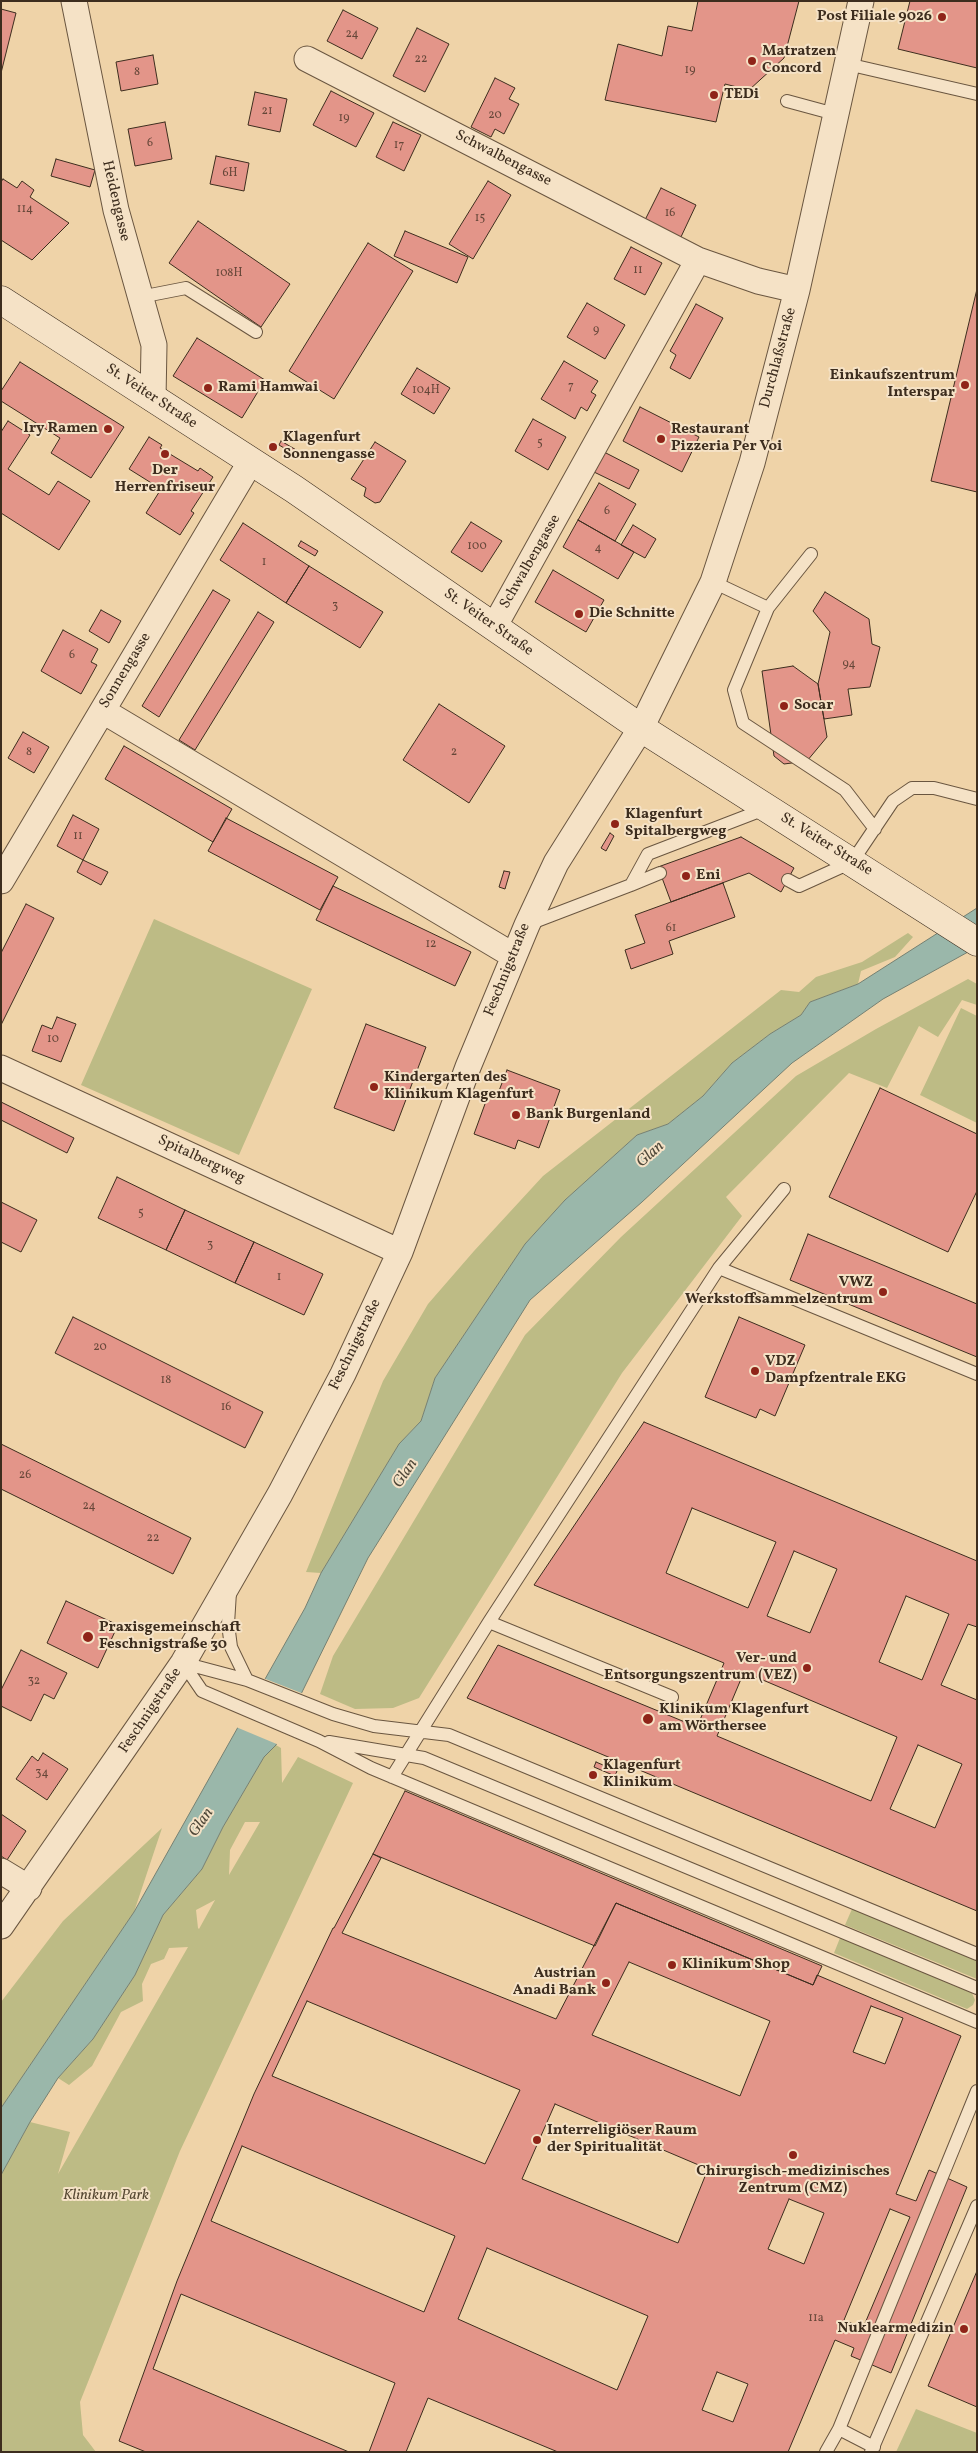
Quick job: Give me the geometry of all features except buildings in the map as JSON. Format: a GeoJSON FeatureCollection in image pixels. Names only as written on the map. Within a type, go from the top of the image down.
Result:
{"type":"FeatureCollection","features":[{"type":"Feature","properties":{"kind":"main road","name":"St. Veiter Straße"},"geometry":{"type":"LineString","coordinates":[[1,300],[251,461],[641,728],[977,942]]}},
{"type":"Feature","properties":{"kind":"street","name":"Heidengasse"},"geometry":{"type":"LineString","coordinates":[[74,1],[116,210],[154,345],[153,399]]}},
{"type":"Feature","properties":{"kind":"street","name":"Durchlaßstraße"},"geometry":{"type":"LineString","coordinates":[[641,728],[713,582],[752,463],[797,290],[861,1]]}},
{"type":"Feature","properties":{"kind":"street","name":"Schwalbengasse"},"geometry":{"type":"LineString","coordinates":[[307,59],[698,260],[758,280],[797,290]]}},
{"type":"Feature","properties":{"kind":"street","name":"Schwalbengasse"},"geometry":{"type":"LineString","coordinates":[[494,627],[698,260]]}},
{"type":"Feature","properties":{"kind":"street","name":"Sonnengasse"},"geometry":{"type":"LineString","coordinates":[[1,880],[251,461]]}},
{"type":"Feature","properties":{"kind":"street"},"geometry":{"type":"LineString","coordinates":[[103,710],[514,956]]}},
{"type":"Feature","properties":{"kind":"street","name":"Feschnigstraße"},"geometry":{"type":"LineString","coordinates":[[1,1926],[183,1663],[280,1494],[335,1390],[400,1252],[468,1067],[527,925],[556,863],[641,728]]}},
{"type":"Feature","properties":{"kind":"street","name":"Spitalbergweg"},"geometry":{"type":"LineString","coordinates":[[1,1068],[400,1252]]}},
{"type":"Feature","properties":{"kind":"street"},"geometry":{"type":"LineString","coordinates":[[1,1871],[29,1888]]}},
{"type":"Feature","properties":{"kind":"lane"},"geometry":{"type":"LineString","coordinates":[[847,64],[977,94]]}},
{"type":"Feature","properties":{"kind":"lane"},"geometry":{"type":"LineString","coordinates":[[786,101],[835,114]]}},
{"type":"Feature","properties":{"kind":"lane"},"geometry":{"type":"LineString","coordinates":[[140,297],[186,288],[256,332]]}},
{"type":"Feature","properties":{"kind":"lane"},"geometry":{"type":"LineString","coordinates":[[811,554],[768,608],[734,690],[743,723],[846,790],[875,829]]}},
{"type":"Feature","properties":{"kind":"lane"},"geometry":{"type":"LineString","coordinates":[[713,582],[768,608]]}},
{"type":"Feature","properties":{"kind":"lane"},"geometry":{"type":"LineString","coordinates":[[788,880],[799,886],[852,862],[893,801],[912,788],[934,788],[977,799]]}},
{"type":"Feature","properties":{"kind":"lane"},"geometry":{"type":"LineString","coordinates":[[631,885],[648,854],[767,808]]}},
{"type":"Feature","properties":{"kind":"lane"},"geometry":{"type":"LineString","coordinates":[[527,925],[660,874]]}},
{"type":"Feature","properties":{"kind":"lane"},"geometry":{"type":"LineString","coordinates":[[392,1776],[719,1268],[784,1188]]}},
{"type":"Feature","properties":{"kind":"lane"},"geometry":{"type":"LineString","coordinates":[[719,1268],[977,1374]]}},
{"type":"Feature","properties":{"kind":"lane"},"geometry":{"type":"LineString","coordinates":[[231,1578],[228,1624],[231,1647],[247,1680]]}},
{"type":"Feature","properties":{"kind":"lane"},"geometry":{"type":"LineString","coordinates":[[490,1622],[672,1697]]}},
{"type":"Feature","properties":{"kind":"lane"},"geometry":{"type":"LineString","coordinates":[[183,1663],[247,1680],[333,1714],[374,1726],[422,1730],[449,1735],[977,1954]]}},
{"type":"Feature","properties":{"kind":"lane"},"geometry":{"type":"LineString","coordinates":[[183,1663],[202,1691],[319,1741],[371,1768],[977,2022]]}},
{"type":"Feature","properties":{"kind":"lane"},"geometry":{"type":"LineString","coordinates":[[319,1741],[424,1758],[977,1988]]}},
{"type":"Feature","properties":{"kind":"lane"},"geometry":{"type":"LineString","coordinates":[[826,2452],[839,2429],[977,2090]]}},
{"type":"Feature","properties":{"kind":"lane"},"geometry":{"type":"LineString","coordinates":[[839,2429],[872,2449],[977,2206]]}},
{"type":"Feature","properties":{"kind":"green space"},"geometry":{"type":"Polygon","coordinates":[[[154,919],[312,989],[239,1155],[81,1085],[154,919]]]}},
{"type":"Feature","properties":{"kind":"green space"},"geometry":{"type":"Polygon","coordinates":[[[908,933],[913,937],[895,957],[861,971],[858,984],[810,1002],[801,1015],[770,1034],[732,1063],[703,1096],[668,1124],[637,1135],[565,1200],[525,1244],[435,1378],[421,1421],[399,1444],[321,1573],[306,1572],[383,1381],[428,1304],[543,1176],[781,990],[799,992],[816,977],[862,962],[908,933]]]}},
{"type":"Feature","properties":{"kind":"green space"},"geometry":{"type":"Polygon","coordinates":[[[968,979],[977,984],[977,1005],[962,1000],[938,1037],[919,1026],[887,1088],[849,1073],[726,1197],[742,1216],[622,1373],[419,1698],[393,1708],[355,1709],[320,1694],[333,1656],[525,1335],[621,1237],[796,1076],[876,1029],[968,979]]]}},
{"type":"Feature","properties":{"kind":"green space"},"geometry":{"type":"Polygon","coordinates":[[[961,1008],[977,1016],[977,1123],[920,1095],[961,1008]]]}},
{"type":"Feature","properties":{"kind":"green space","name":"Klinikum Park"},"geometry":{"type":"Polygon","coordinates":[[[276,1745],[281,1748],[282,1783],[298,1757],[353,1783],[180,2151],[80,2402],[83,2435],[96,2452],[1,2452],[1,2175],[30,2122],[70,2132],[58,2174],[188,1947],[169,1948],[164,1959],[151,1964],[142,1984],[143,2001],[121,2012],[92,2066],[69,2085],[58,2078],[93,2039],[135,1975],[163,1915],[202,1869],[223,1827],[264,1757],[276,1745]],[[245,1822],[230,1850],[229,1875],[260,1822],[245,1822]],[[215,1900],[196,1910],[199,1929],[215,1900]]]}},
{"type":"Feature","properties":{"kind":"green space"},"geometry":{"type":"Polygon","coordinates":[[[162,1828],[134,1912],[1,2108],[1,2002],[63,1921],[162,1828]]]}},
{"type":"Feature","properties":{"kind":"green space"},"geometry":{"type":"Polygon","coordinates":[[[852,1909],[977,1961],[977,1979],[845,1925],[852,1909]]]}},
{"type":"Feature","properties":{"kind":"green space"},"geometry":{"type":"Polygon","coordinates":[[[840,1938],[972,1993],[975,2000],[973,2005],[967,2009],[834,1953],[840,1938]]]}},
{"type":"Feature","properties":{"kind":"green space"},"geometry":{"type":"Polygon","coordinates":[[[916,2409],[977,2433],[977,2452],[896,2452],[916,2409]]]}},
{"type":"Feature","properties":{"kind":"water","name":"Glan"},"geometry":{"type":"Polygon","coordinates":[[[977,908],[977,947],[883,999],[792,1063],[642,1202],[530,1300],[368,1558],[276,1745],[264,1757],[223,1827],[202,1869],[163,1915],[135,1975],[93,2039],[58,2078],[30,2122],[1,2175],[1,2108],[134,1912],[305,1608],[321,1573],[399,1444],[421,1421],[435,1378],[525,1244],[565,1200],[637,1135],[668,1124],[703,1096],[732,1063],[770,1034],[801,1015],[810,1002],[858,984],[977,908]]]}},
{"type":"Feature","properties":{"kind":"pier"},"geometry":{"type":"Polygon","coordinates":[[[263,1678],[304,1694],[279,1745],[236,1727],[263,1678]]]}},
{"type":"Feature","properties":{"kind":"place","name":"Post Filiale 9026"},"geometry":{"type":"Point","coordinates":[942,17]}},
{"type":"Feature","properties":{"kind":"place","name":"Matratzen Concord"},"geometry":{"type":"Point","coordinates":[752,61]}},
{"type":"Feature","properties":{"kind":"place","name":"TEDi"},"geometry":{"type":"Point","coordinates":[714,95]}},
{"type":"Feature","properties":{"kind":"place","name":"Einkaufszentrum Interspar"},"geometry":{"type":"Point","coordinates":[965,385]}},
{"type":"Feature","properties":{"kind":"place","name":"Rami Hamwai"},"geometry":{"type":"Point","coordinates":[208,388]}},
{"type":"Feature","properties":{"kind":"place","name":"Iry Ramen"},"geometry":{"type":"Point","coordinates":[108,429]}},
{"type":"Feature","properties":{"kind":"place","name":"Restaurant Pizzeria Per Voi"},"geometry":{"type":"Point","coordinates":[661,439]}},
{"type":"Feature","properties":{"kind":"place","name":"Klagenfurt Sonnengasse"},"geometry":{"type":"Point","coordinates":[273,447]}},
{"type":"Feature","properties":{"kind":"place","name":"Der Herrenfriseur"},"geometry":{"type":"Point","coordinates":[165,454]}},
{"type":"Feature","properties":{"kind":"place","name":"Die Schnitte"},"geometry":{"type":"Point","coordinates":[579,614]}},
{"type":"Feature","properties":{"kind":"place","name":"Socar"},"geometry":{"type":"Point","coordinates":[784,706]}},
{"type":"Feature","properties":{"kind":"place","name":"Klagenfurt Spitalbergweg"},"geometry":{"type":"Point","coordinates":[615,824]}},
{"type":"Feature","properties":{"kind":"place","name":"Eni"},"geometry":{"type":"Point","coordinates":[686,876]}},
{"type":"Feature","properties":{"kind":"place","name":"Kindergarten des Klinikum Klagenfurt"},"geometry":{"type":"Point","coordinates":[374,1087]}},
{"type":"Feature","properties":{"kind":"place","name":"Bank Burgenland"},"geometry":{"type":"Point","coordinates":[516,1115]}},
{"type":"Feature","properties":{"kind":"place","name":"VWZ Werkstoffsammelzentrum"},"geometry":{"type":"Point","coordinates":[883,1292]}},
{"type":"Feature","properties":{"kind":"place","name":"VDZ Dampfzentrale EKG"},"geometry":{"type":"Point","coordinates":[755,1371]}},
{"type":"Feature","properties":{"kind":"place","name":"Praxisgemeinschaft Feschnigstraße 30"},"geometry":{"type":"Point","coordinates":[88,1637]}},
{"type":"Feature","properties":{"kind":"place","name":"Ver- und Entsorgungszentrum (VEZ)"},"geometry":{"type":"Point","coordinates":[807,1668]}},
{"type":"Feature","properties":{"kind":"place","name":"Klinikum Klagenfurt am Wörthersee"},"geometry":{"type":"Point","coordinates":[648,1719]}},
{"type":"Feature","properties":{"kind":"place","name":"Klagenfurt Klinikum"},"geometry":{"type":"Point","coordinates":[593,1775]}},
{"type":"Feature","properties":{"kind":"place","name":"Klinikum Shop"},"geometry":{"type":"Point","coordinates":[672,1965]}},
{"type":"Feature","properties":{"kind":"place","name":"Austrian Anadi Bank"},"geometry":{"type":"Point","coordinates":[606,1983]}},
{"type":"Feature","properties":{"kind":"place","name":"Interreligiöser Raum der Spiritualität"},"geometry":{"type":"Point","coordinates":[537,2140]}},
{"type":"Feature","properties":{"kind":"place","name":"Chirurgisch-medizinisches Zentrum (CMZ)"},"geometry":{"type":"Point","coordinates":[793,2155]}},
{"type":"Feature","properties":{"kind":"place","name":"Nuklearmedizin"},"geometry":{"type":"Point","coordinates":[964,2329]}}]}
